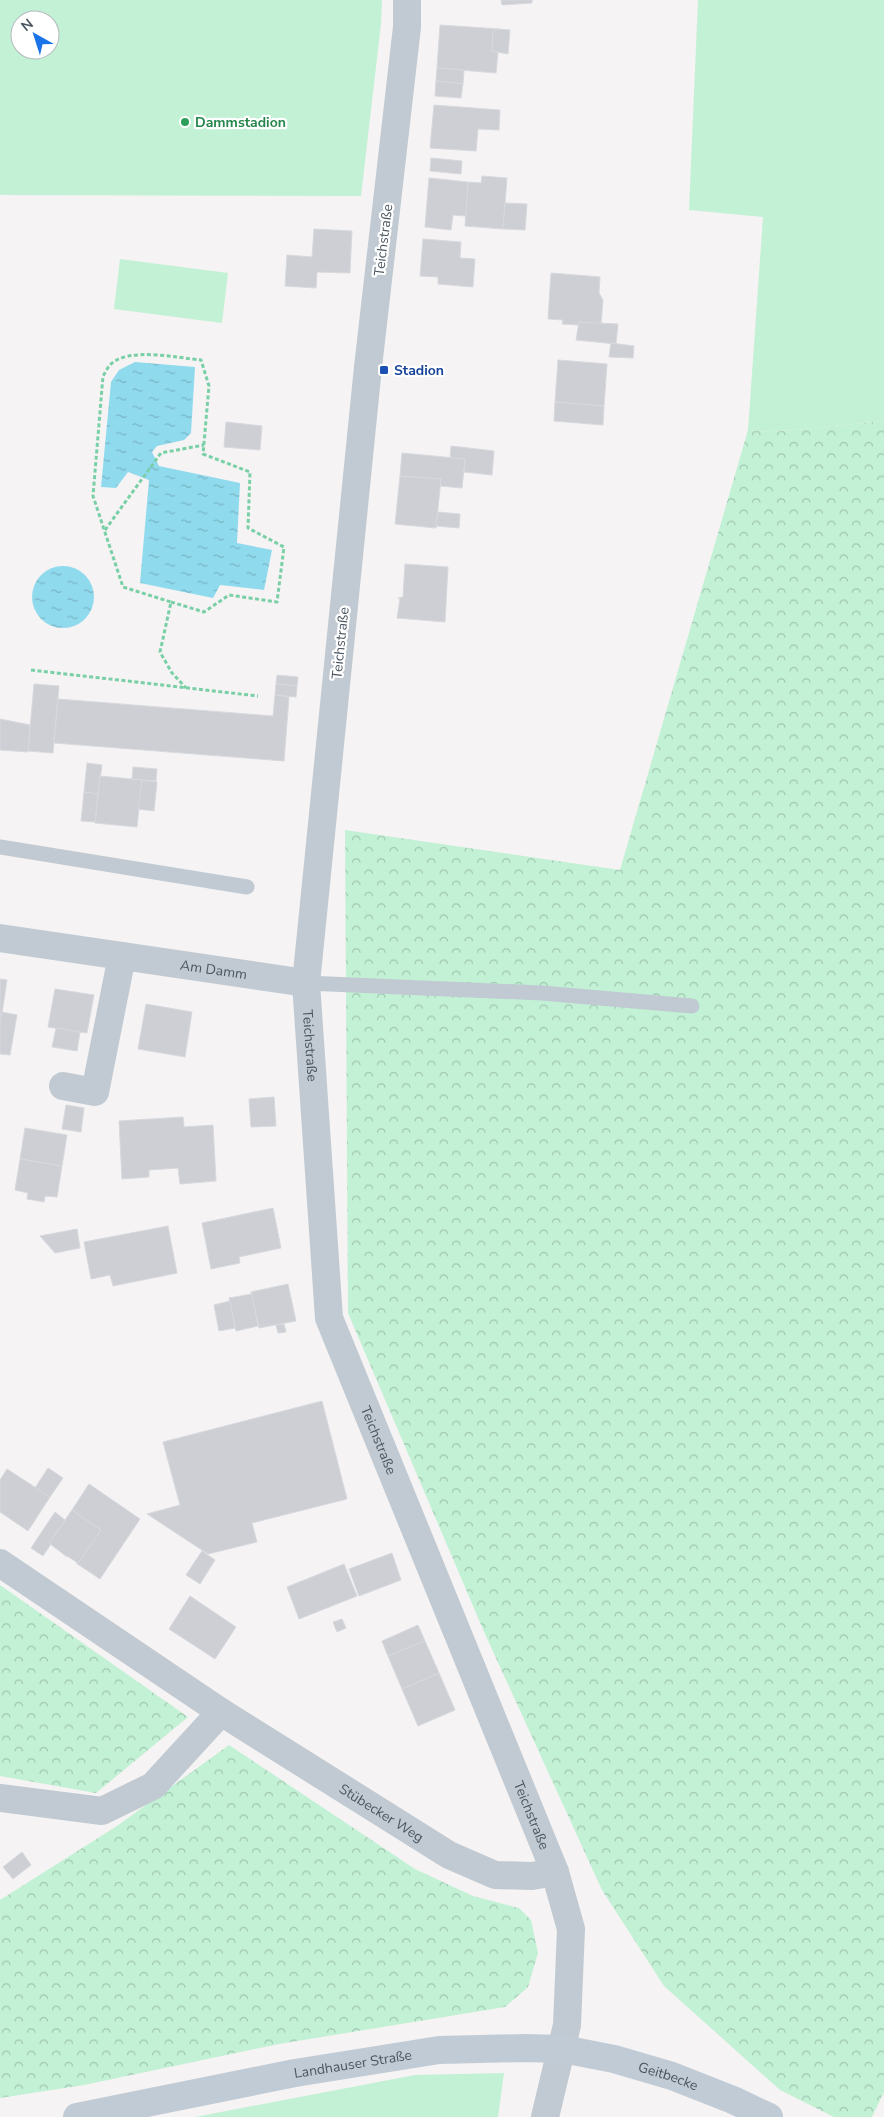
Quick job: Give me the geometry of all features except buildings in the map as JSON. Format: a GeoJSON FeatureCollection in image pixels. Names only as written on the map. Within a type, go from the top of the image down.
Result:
{"type":"FeatureCollection","features":[{"type":"Feature","properties":{"kind":"street","name":"Teichstraße"},"geometry":{"type":"LineString","coordinates":[[407,0],[407,27],[368,367],[306,982],[329,1318],[555,1872],[571,1929],[567,2025],[562,2049]]}},
{"type":"Feature","properties":{"kind":"street","name":"Am Damm"},"geometry":{"type":"LineString","coordinates":[[0,938],[306,982]]}},
{"type":"Feature","properties":{"kind":"street"},"geometry":{"type":"LineString","coordinates":[[63,1086],[95,1092],[122,956]]}},
{"type":"Feature","properties":{"kind":"street","name":"Stübecker Weg"},"geometry":{"type":"LineString","coordinates":[[0,1562],[221,1712],[449,1855],[495,1875],[532,1876],[555,1872]]}},
{"type":"Feature","properties":{"kind":"street"},"geometry":{"type":"LineString","coordinates":[[0,1798],[102,1811],[153,1786],[221,1712]]}},
{"type":"Feature","properties":{"kind":"street"},"geometry":{"type":"LineString","coordinates":[[545,2117],[562,2049]]}},
{"type":"Feature","properties":{"kind":"street","name":"Landhauser Straße"},"geometry":{"type":"LineString","coordinates":[[77,2117],[295,2073],[439,2050],[562,2049]]}},
{"type":"Feature","properties":{"kind":"street","name":"Geitbecke"},"geometry":{"type":"LineString","coordinates":[[562,2049],[614,2060],[672,2076],[733,2100],[769,2117]]}},
{"type":"Feature","properties":{"kind":"lane"},"geometry":{"type":"LineString","coordinates":[[0,846],[247,887]]}},
{"type":"Feature","properties":{"kind":"lane"},"geometry":{"type":"LineString","coordinates":[[306,982],[542,993],[692,1006]]}},
{"type":"Feature","properties":{"kind":"path"},"geometry":{"type":"LineString","coordinates":[[138,354],[202,360],[209,386],[204,454],[250,472],[248,528],[284,547],[277,602],[229,595],[204,612],[123,586],[104,530],[93,496],[103,376],[110,365],[121,358],[138,354]]}},
{"type":"Feature","properties":{"kind":"path"},"geometry":{"type":"LineString","coordinates":[[104,530],[161,454],[204,446]]}},
{"type":"Feature","properties":{"kind":"path"},"geometry":{"type":"LineString","coordinates":[[171,602],[160,652],[172,673],[186,688]]}},
{"type":"Feature","properties":{"kind":"path"},"geometry":{"type":"LineString","coordinates":[[31,670],[258,696]]}},
{"type":"Feature","properties":{"kind":"green space","name":"Dammstadion"},"geometry":{"type":"Polygon","coordinates":[[[0,0],[382,0],[381,24],[361,196],[0,195],[0,0]]]}},
{"type":"Feature","properties":{"kind":"green space"},"geometry":{"type":"Polygon","coordinates":[[[698,0],[884,0],[884,421],[772,432],[748,430],[763,217],[689,210],[698,0]]]}},
{"type":"Feature","properties":{"kind":"green space"},"geometry":{"type":"Polygon","coordinates":[[[120,259],[228,273],[222,323],[114,309],[120,259]]]}},
{"type":"Feature","properties":{"kind":"green space"},"geometry":{"type":"Polygon","coordinates":[[[884,421],[884,2092],[872,2117],[834,2117],[780,2090],[664,1986],[602,1890],[485,1634],[348,1313],[345,830],[620,870],[748,430],[772,432],[884,421]]]}},
{"type":"Feature","properties":{"kind":"green space"},"geometry":{"type":"Polygon","coordinates":[[[0,1585],[188,1717],[96,1793],[0,1776],[0,1585]]]}},
{"type":"Feature","properties":{"kind":"green space"},"geometry":{"type":"Polygon","coordinates":[[[229,1745],[415,1869],[473,1896],[519,1908],[531,1920],[538,1953],[528,1987],[505,2007],[279,2044],[84,2085],[0,2098],[0,1900],[117,1826],[229,1745]]]}},
{"type":"Feature","properties":{"kind":"green space"},"geometry":{"type":"Polygon","coordinates":[[[504,2073],[498,2117],[195,2117],[415,2075],[504,2073]]]}},
{"type":"Feature","properties":{"kind":"water"},"geometry":{"type":"Polygon","coordinates":[[[135,362],[195,367],[191,433],[184,440],[157,446],[152,452],[159,466],[240,483],[237,543],[272,550],[264,590],[220,585],[213,598],[140,583],[149,480],[128,472],[116,488],[101,487],[111,382],[119,370],[135,362]]]}},
{"type":"Feature","properties":{"kind":"water"},"geometry":{"type":"Polygon","coordinates":[[[63,566],[75,568],[85,575],[92,585],[94,597],[92,609],[85,619],[75,626],[63,628],[51,626],[41,619],[34,609],[32,597],[34,585],[41,575],[51,568],[63,566]]]}},
{"type":"Feature","properties":{"kind":"place","name":"Dammstadion"},"geometry":{"type":"Point","coordinates":[185,122]}},
{"type":"Feature","properties":{"kind":"place","name":"Stadion"},"geometry":{"type":"Point","coordinates":[384,370]}}]}
